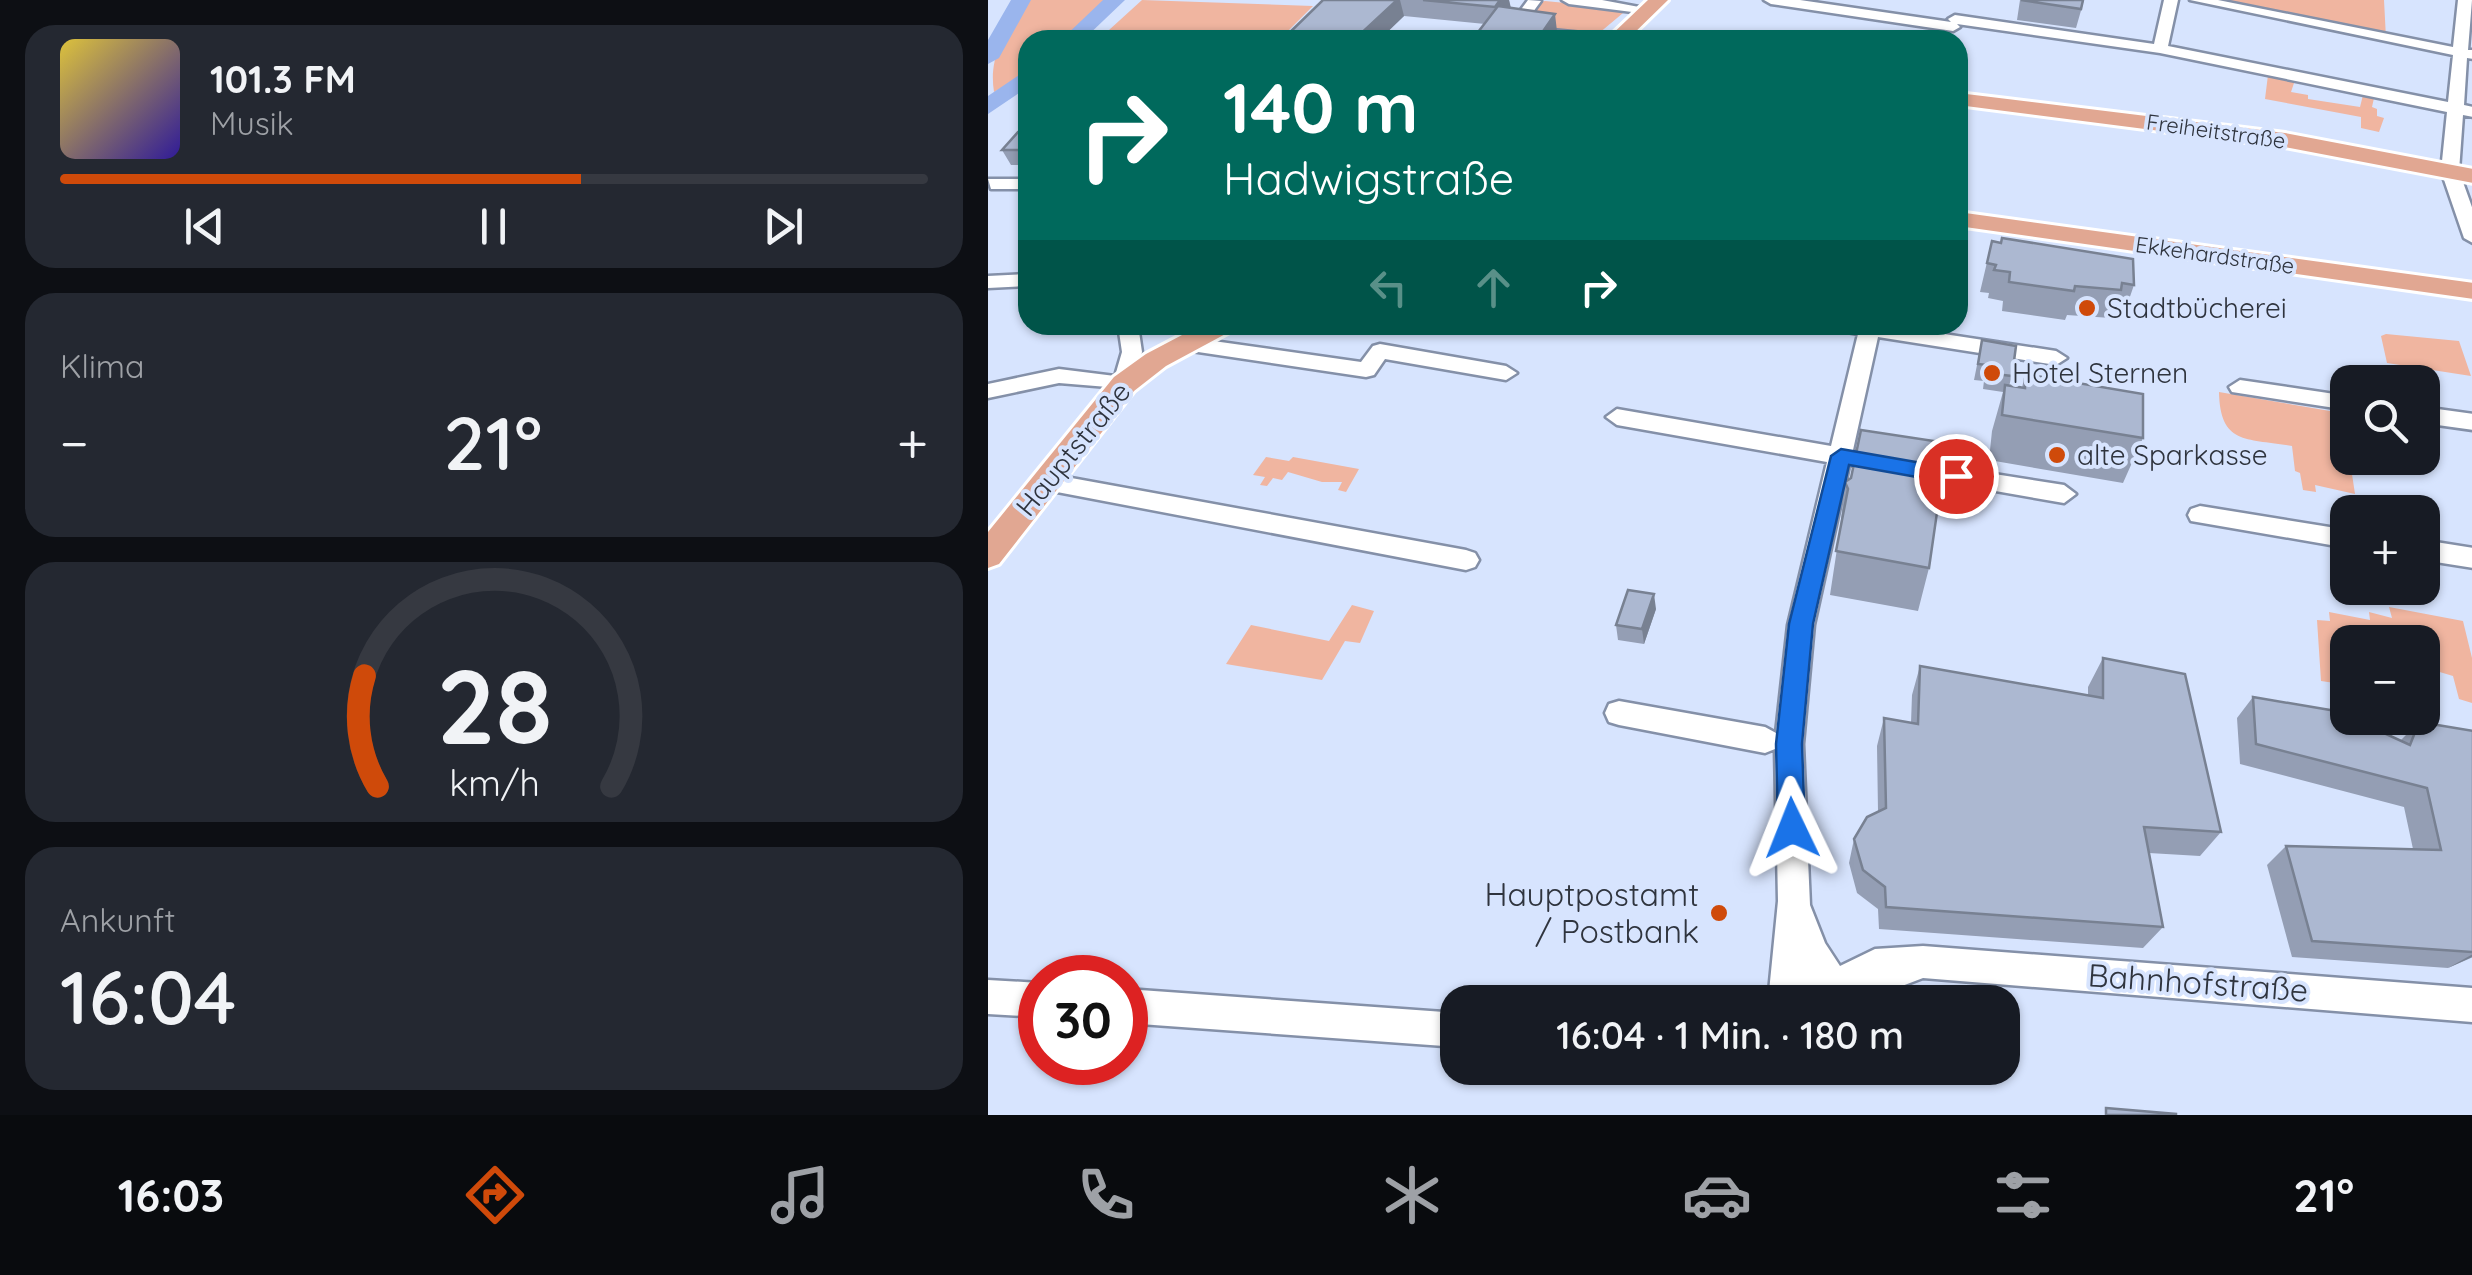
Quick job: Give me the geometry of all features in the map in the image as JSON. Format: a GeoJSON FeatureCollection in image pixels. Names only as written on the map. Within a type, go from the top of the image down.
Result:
{"type":"FeatureCollection","features":[{"type":"Feature","properties":{"kind":"main road"},"geometry":{"type":"LineString","coordinates":[[1652,30],[1682,0]]}},
{"type":"Feature","properties":{"kind":"main road"},"geometry":{"type":"LineString","coordinates":[[1627,30],[1654,5]]}},
{"type":"Feature","properties":{"kind":"main road","name":"Freiheitstraße"},"geometry":{"type":"LineString","coordinates":[[1968,100],[2285,140],[2461,174]]}},
{"type":"Feature","properties":{"kind":"main road","name":"Ekkehardstraße"},"geometry":{"type":"LineString","coordinates":[[1968,220],[2472,291]]}},
{"type":"Feature","properties":{"kind":"main road","name":"Hauptstraße"},"geometry":{"type":"LineString","coordinates":[[988,556],[1124,384],[1138,370],[1203,335]]}},
{"type":"Feature","properties":{"kind":"street"},"geometry":{"type":"LineString","coordinates":[[1569,0],[1654,5]]}},
{"type":"Feature","properties":{"kind":"street"},"geometry":{"type":"LineString","coordinates":[[1771,0],[1952,29],[1960,0]]}},
{"type":"Feature","properties":{"kind":"street"},"geometry":{"type":"LineString","coordinates":[[2160,49],[2171,0]]}},
{"type":"Feature","properties":{"kind":"street"},"geometry":{"type":"LineString","coordinates":[[2197,0],[2466,53]]}},
{"type":"Feature","properties":{"kind":"street"},"geometry":{"type":"LineString","coordinates":[[2465,0],[2466,53],[2455,108],[2472,238]]}},
{"type":"Feature","properties":{"kind":"street"},"geometry":{"type":"LineString","coordinates":[[1513,30],[1534,1]]}},
{"type":"Feature","properties":{"kind":"street"},"geometry":{"type":"LineString","coordinates":[[1968,31],[2160,49],[2472,112]]}},
{"type":"Feature","properties":{"kind":"street"},"geometry":{"type":"LineString","coordinates":[[991,184],[1018,184]]}},
{"type":"Feature","properties":{"kind":"street"},"geometry":{"type":"LineString","coordinates":[[988,282],[1018,280]]}},
{"type":"Feature","properties":{"kind":"street"},"geometry":{"type":"LineString","coordinates":[[988,392],[1059,376],[1124,384],[1132,352],[1129,335]]}},
{"type":"Feature","properties":{"kind":"street"},"geometry":{"type":"LineString","coordinates":[[1787,985],[1794,901],[1789,744],[1801,624],[1841,456],[1859,335]]}},
{"type":"Feature","properties":{"kind":"street"},"geometry":{"type":"LineString","coordinates":[[1915,335],[2056,358]]}},
{"type":"Feature","properties":{"kind":"street"},"geometry":{"type":"LineString","coordinates":[[1185,344],[1366,370],[1380,351],[1506,373]]}},
{"type":"Feature","properties":{"kind":"street"},"geometry":{"type":"LineString","coordinates":[[2240,387],[2330,400]]}},
{"type":"Feature","properties":{"kind":"street"},"geometry":{"type":"LineString","coordinates":[[2440,417],[2472,422]]}},
{"type":"Feature","properties":{"kind":"street"},"geometry":{"type":"LineString","coordinates":[[1617,418],[2064,494]]}},
{"type":"Feature","properties":{"kind":"street"},"geometry":{"type":"LineString","coordinates":[[1044,482],[1466,560]]}},
{"type":"Feature","properties":{"kind":"street"},"geometry":{"type":"LineString","coordinates":[[2200,516],[2330,535]]}},
{"type":"Feature","properties":{"kind":"street"},"geometry":{"type":"LineString","coordinates":[[2440,553],[2472,558]]}},
{"type":"Feature","properties":{"kind":"street"},"geometry":{"type":"LineString","coordinates":[[1619,713],[1765,740]]}},
{"type":"Feature","properties":{"kind":"street"},"geometry":{"type":"LineString","coordinates":[[1794,901],[1812,952],[1842,985]]}},
{"type":"Feature","properties":{"kind":"street","name":"Bahnhofstraße"},"geometry":{"type":"LineString","coordinates":[[1863,985],[1923,962],[2472,1005]]}},
{"type":"Feature","properties":{"kind":"street"},"geometry":{"type":"LineString","coordinates":[[988,997],[1018,999]]}},
{"type":"Feature","properties":{"kind":"street"},"geometry":{"type":"LineString","coordinates":[[1148,1008],[1440,1029]]}},
{"type":"Feature","properties":{"kind":"shaded area"},"geometry":{"type":"Polygon","coordinates":[[[1028,0],[1114,0],[1081,30],[1018,30],[1018,78],[994,92],[994,66],[1006,32],[1028,0]]]}},
{"type":"Feature","properties":{"kind":"shaded area"},"geometry":{"type":"Polygon","coordinates":[[[1142,0],[1313,6],[1289,30],[1109,30],[1142,0]]]}},
{"type":"Feature","properties":{"kind":"shaded area"},"geometry":{"type":"Polygon","coordinates":[[[2197,0],[2384,0],[2386,38],[2197,0]]]}},
{"type":"Feature","properties":{"kind":"shaded area"},"geometry":{"type":"Polygon","coordinates":[[[1536,3],[1618,8],[1623,13],[1603,30],[1519,26],[1536,3]]]}},
{"type":"Feature","properties":{"kind":"shaded area"},"geometry":{"type":"Polygon","coordinates":[[[2268,75],[2295,80],[2291,92],[2308,95],[2308,99],[2360,107],[2363,95],[2374,98],[2372,107],[2377,109],[2377,116],[2384,118],[2379,132],[2361,128],[2361,117],[2265,99],[2268,75]]]}},
{"type":"Feature","properties":{"kind":"shaded area"},"geometry":{"type":"Polygon","coordinates":[[[2381,336],[2459,341],[2471,376],[2440,371],[2440,365],[2387,363],[2381,336]]]}},
{"type":"Feature","properties":{"kind":"shaded area"},"geometry":{"type":"Polygon","coordinates":[[[2219,392],[2330,411],[2330,475],[2352,475],[2355,494],[2315,485],[2316,492],[2303,490],[2300,473],[2295,471],[2292,446],[2239,436],[2225,422],[2219,392]]]}},
{"type":"Feature","properties":{"kind":"shaded area"},"geometry":{"type":"Polygon","coordinates":[[[1266,457],[1289,461],[1293,457],[1359,469],[1346,492],[1338,490],[1342,482],[1322,482],[1288,472],[1282,480],[1273,478],[1267,486],[1260,485],[1265,477],[1253,475],[1266,457]]]}},
{"type":"Feature","properties":{"kind":"shaded area"},"geometry":{"type":"Polygon","coordinates":[[[1352,605],[1374,611],[1360,643],[1345,641],[1322,680],[1226,664],[1251,625],[1329,641],[1352,605]]]}},
{"type":"Feature","properties":{"kind":"shaded area"},"geometry":{"type":"Polygon","coordinates":[[[2389,607],[2463,621],[2472,658],[2472,703],[2459,699],[2453,676],[2440,672],[2440,625],[2330,625],[2330,682],[2321,681],[2317,620],[2330,621],[2329,612],[2370,620],[2369,612],[2392,618],[2389,607]]]}},
{"type":"Feature","properties":{"kind":"building"},"geometry":{"type":"Polygon","coordinates":[[[1323,0],[1397,0],[1365,30],[1292,30],[1323,0]]]}},
{"type":"Feature","properties":{"kind":"building"},"geometry":{"type":"Polygon","coordinates":[[[1423,0],[1500,0],[1495,7],[1423,0]]]}},
{"type":"Feature","properties":{"kind":"building"},"geometry":{"type":"Polygon","coordinates":[[[2021,0],[2083,0],[2081,9],[2021,0]]]}},
{"type":"Feature","properties":{"kind":"building"},"geometry":{"type":"Polygon","coordinates":[[[1498,6],[1555,14],[1544,30],[1480,30],[1498,6]]]}},
{"type":"Feature","properties":{"kind":"building"},"geometry":{"type":"Polygon","coordinates":[[[1018,132],[1018,150],[1002,150],[1018,132]]]}},
{"type":"Feature","properties":{"kind":"building"},"geometry":{"type":"Polygon","coordinates":[[[2002,238],[2133,259],[2134,285],[2122,283],[2121,290],[2075,286],[2074,291],[2009,282],[2010,272],[1994,270],[1996,265],[1987,263],[1992,241],[2001,243],[2002,238]]]}},
{"type":"Feature","properties":{"kind":"building"},"geometry":{"type":"Polygon","coordinates":[[[1982,340],[2016,346],[2012,376],[1987,373],[1988,365],[1978,364],[1982,340]]]}},
{"type":"Feature","properties":{"kind":"building"},"geometry":{"type":"Polygon","coordinates":[[[2025,374],[2143,394],[2143,438],[2002,415],[2005,385],[2025,388],[2025,374]]]}},
{"type":"Feature","properties":{"kind":"building"},"geometry":{"type":"Polygon","coordinates":[[[1861,430],[1947,443],[1929,568],[1836,551],[1848,489],[1845,482],[1851,478],[1861,430]]]}},
{"type":"Feature","properties":{"kind":"building"},"geometry":{"type":"Polygon","coordinates":[[[1628,590],[1654,594],[1642,629],[1616,625],[1628,590]]]}},
{"type":"Feature","properties":{"kind":"building"},"geometry":{"type":"Polygon","coordinates":[[[2103,658],[2185,674],[2221,832],[2144,827],[2163,927],[1886,907],[1885,887],[1863,870],[1854,839],[1867,817],[1886,808],[1884,718],[1918,724],[1920,666],[2103,698],[2103,658]]]}},
{"type":"Feature","properties":{"kind":"building"},"geometry":{"type":"Polygon","coordinates":[[[2253,697],[2330,710],[2330,735],[2388,735],[2410,745],[2414,735],[2440,735],[2440,726],[2473,731],[2473,952],[2312,941],[2286,846],[2441,850],[2427,788],[2256,744],[2253,697]]]}},
{"type":"Feature","properties":{"kind":"building"},"geometry":{"type":"Polygon","coordinates":[[[2106,1108],[2176,1114],[2176,1115],[2106,1115],[2106,1108]]]}},
{"type":"Feature","properties":{"kind":"waterway"},"geometry":{"type":"LineString","coordinates":[[988,58],[1021,0]]}},
{"type":"Feature","properties":{"kind":"waterway"},"geometry":{"type":"LineString","coordinates":[[1082,30],[1115,0]]}},
{"type":"Feature","properties":{"kind":"waterway"},"geometry":{"type":"LineString","coordinates":[[988,107],[1018,84]]}},
{"type":"Feature","properties":{"kind":"place","name":"Stadtbücherei"},"geometry":{"type":"Point","coordinates":[2087,308]}},
{"type":"Feature","properties":{"kind":"place","name":"Hotel Sternen"},"geometry":{"type":"Point","coordinates":[1992,373]}},
{"type":"Feature","properties":{"kind":"place","name":"alte Sparkasse"},"geometry":{"type":"Point","coordinates":[2057,455]}},
{"type":"Feature","properties":{"kind":"place","name":"Hauptpostamt / Postbank"},"geometry":{"type":"Point","coordinates":[1719,913]}},
{"type":"Feature","properties":{"kind":"route"},"geometry":{"type":"LineString","coordinates":[[1792,828],[1789,744],[1801,624],[1841,456],[1956,476]]}}]}
